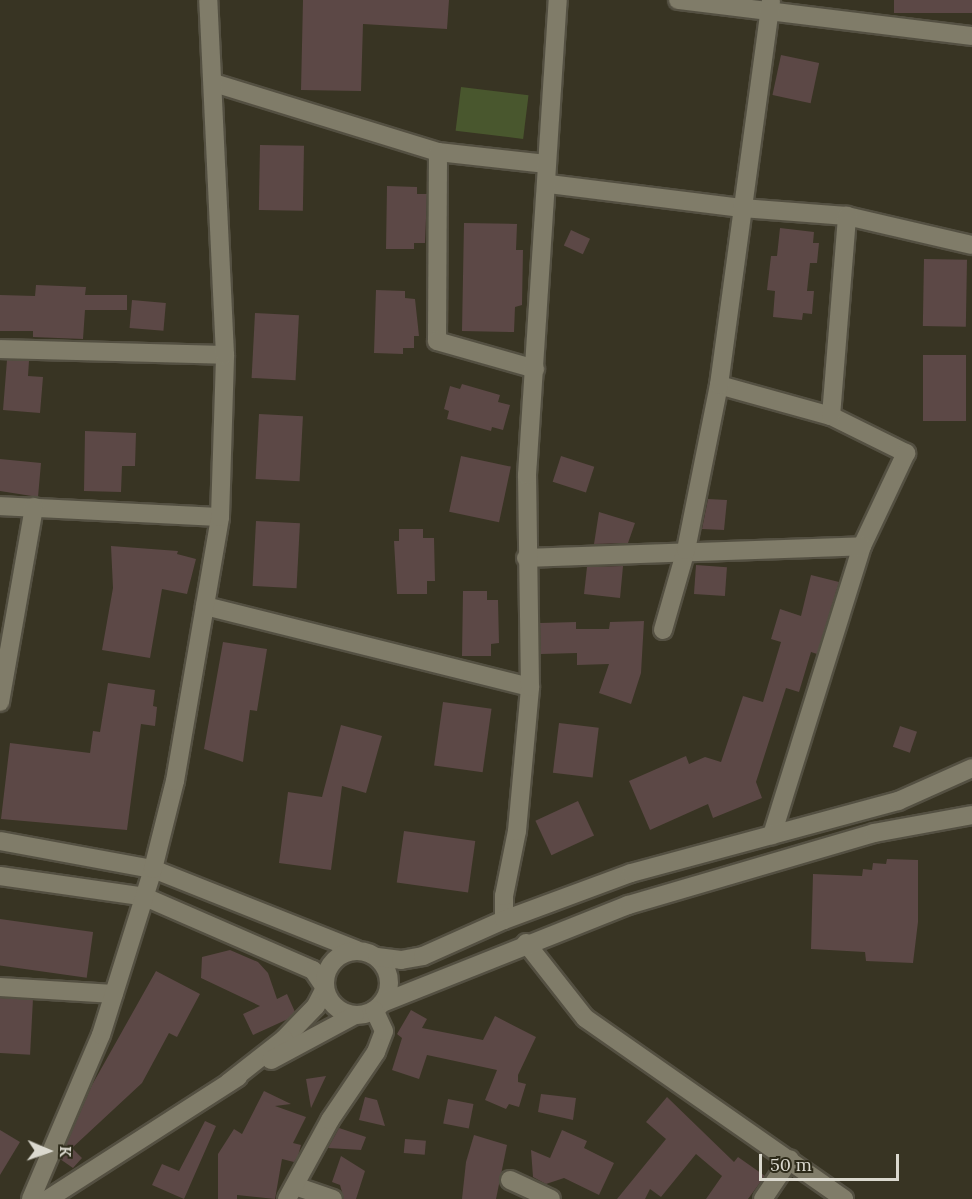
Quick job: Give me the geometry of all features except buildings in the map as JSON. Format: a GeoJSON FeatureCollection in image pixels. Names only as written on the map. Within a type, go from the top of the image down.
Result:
{"type":"FeatureCollection","features":[{"type":"Feature","properties":{"kind":"street"},"geometry":{"type":"LineString","coordinates":[[31,1199],[101,1035],[153,869],[175,781],[220,517],[225,355],[214,83],[208,0]]}},
{"type":"Feature","properties":{"kind":"street"},"geometry":{"type":"LineString","coordinates":[[504,920],[504,896],[517,831],[530,687],[526,558],[535,369],[549,184],[546,164],[558,0]]}},
{"type":"Feature","properties":{"kind":"street"},"geometry":{"type":"LineString","coordinates":[[678,0],[770,4],[972,36]]}},
{"type":"Feature","properties":{"kind":"street"},"geometry":{"type":"LineString","coordinates":[[663,630],[686,550],[719,385],[770,4]]}},
{"type":"Feature","properties":{"kind":"street"},"geometry":{"type":"LineString","coordinates":[[214,83],[438,152],[546,164]]}},
{"type":"Feature","properties":{"kind":"street"},"geometry":{"type":"LineString","coordinates":[[438,152],[437,341],[535,369]]}},
{"type":"Feature","properties":{"kind":"street"},"geometry":{"type":"LineString","coordinates":[[549,184],[742,208],[847,216],[972,245]]}},
{"type":"Feature","properties":{"kind":"street"},"geometry":{"type":"LineString","coordinates":[[831,416],[847,216]]}},
{"type":"Feature","properties":{"kind":"street"},"geometry":{"type":"LineString","coordinates":[[0,349],[225,355]]}},
{"type":"Feature","properties":{"kind":"street"},"geometry":{"type":"LineString","coordinates":[[719,385],[831,416],[906,453],[862,546],[772,835]]}},
{"type":"Feature","properties":{"kind":"street"},"geometry":{"type":"LineString","coordinates":[[0,506],[220,517]]}},
{"type":"Feature","properties":{"kind":"street"},"geometry":{"type":"LineString","coordinates":[[0,702],[5,639],[34,507]]}},
{"type":"Feature","properties":{"kind":"street"},"geometry":{"type":"LineString","coordinates":[[526,558],[686,550],[862,546]]}},
{"type":"Feature","properties":{"kind":"street"},"geometry":{"type":"LineString","coordinates":[[205,606],[530,687]]}},
{"type":"Feature","properties":{"kind":"street"},"geometry":{"type":"LineString","coordinates":[[0,841],[153,869],[377,957],[423,956],[504,920],[631,873],[898,801],[972,768]]}},
{"type":"Feature","properties":{"kind":"street"},"geometry":{"type":"LineString","coordinates":[[48,1199],[228,1083],[355,1015],[526,943],[628,905],[874,833],[972,815]]}},
{"type":"Feature","properties":{"kind":"street"},"geometry":{"type":"LineString","coordinates":[[0,876],[145,897],[314,970],[335,1007],[355,1015]]}},
{"type":"Feature","properties":{"kind":"street"},"geometry":{"type":"LineString","coordinates":[[526,943],[585,1018],[790,1159],[844,1199]]}},
{"type":"Feature","properties":{"kind":"street"},"geometry":{"type":"LineString","coordinates":[[228,1083],[284,1039],[316,1006],[325,988],[329,966],[336,957],[357,950]]}},
{"type":"Feature","properties":{"kind":"street"},"geometry":{"type":"LineString","coordinates":[[333,1199],[291,1192],[330,1120],[376,1052],[384,1031],[378,1006],[389,984],[384,965],[377,957]]}},
{"type":"Feature","properties":{"kind":"street"},"geometry":{"type":"LineString","coordinates":[[0,987],[114,994]]}},
{"type":"Feature","properties":{"kind":"street"},"geometry":{"type":"LineString","coordinates":[[764,1199],[790,1159]]}},
{"type":"Feature","properties":{"kind":"street"},"geometry":{"type":"LineString","coordinates":[[510,1180],[551,1199]]}},
{"type":"Feature","properties":{"kind":"green space"},"geometry":{"type":"Polygon","coordinates":[[[461,87],[528,95],[523,139],[456,131],[461,87]]]}}]}
